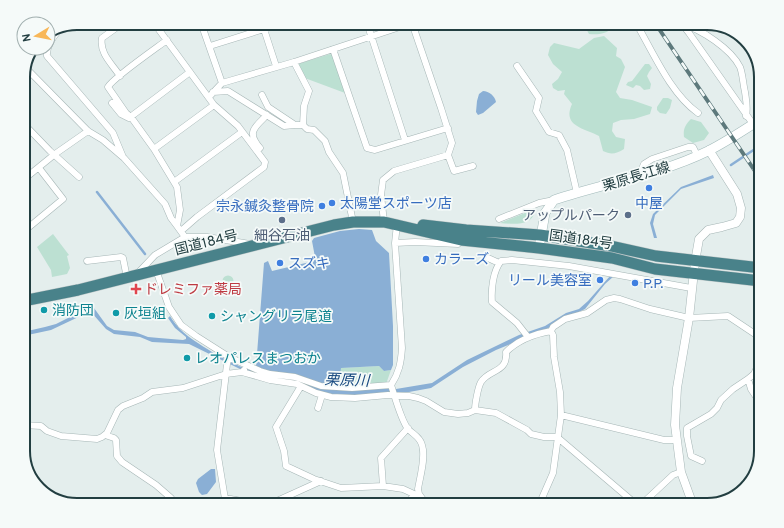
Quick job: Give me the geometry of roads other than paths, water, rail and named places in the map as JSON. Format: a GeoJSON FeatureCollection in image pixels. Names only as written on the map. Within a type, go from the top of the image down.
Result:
{"type":"FeatureCollection","features":[{"type":"Feature","properties":{"kind":"highway","name":"国道184号"},"geometry":{"type":"LineString","coordinates":[[30,300],[78,290],[353,222],[384,222],[461,240],[612,258],[655,269],[754,280]]}},
{"type":"Feature","properties":{"kind":"highway","name":"国道184号"},"geometry":{"type":"LineString","coordinates":[[397,224],[413,224],[466,230],[540,235],[611,246],[656,256],[695,262],[754,267]]}},
{"type":"Feature","properties":{"kind":"main road","name":"栗原長江線"},"geometry":{"type":"LineString","coordinates":[[554,200],[639,176],[697,155],[709,150],[753,124]]}},
{"type":"Feature","properties":{"kind":"main road"},"geometry":{"type":"LineString","coordinates":[[538,248],[545,213],[554,200]]}},
{"type":"Feature","properties":{"kind":"street"},"geometry":{"type":"LineString","coordinates":[[113,30],[102,38],[100,46],[120,76]]}},
{"type":"Feature","properties":{"kind":"street"},"geometry":{"type":"LineString","coordinates":[[159,30],[190,72],[211,94],[214,105],[238,126],[265,162],[264,167],[179,229]]}},
{"type":"Feature","properties":{"kind":"street"},"geometry":{"type":"LineString","coordinates":[[204,30],[222,83]]}},
{"type":"Feature","properties":{"kind":"street"},"geometry":{"type":"LineString","coordinates":[[210,46],[252,30]]}},
{"type":"Feature","properties":{"kind":"street"},"geometry":{"type":"LineString","coordinates":[[264,30],[276,66]]}},
{"type":"Feature","properties":{"kind":"street"},"geometry":{"type":"LineString","coordinates":[[369,30],[405,140]]}},
{"type":"Feature","properties":{"kind":"street"},"geometry":{"type":"LineString","coordinates":[[211,94],[222,83],[294,62],[388,30]]}},
{"type":"Feature","properties":{"kind":"street"},"geometry":{"type":"LineString","coordinates":[[384,222],[381,195],[383,180],[394,171],[448,155],[452,143],[414,30]]}},
{"type":"Feature","properties":{"kind":"street"},"geometry":{"type":"LineString","coordinates":[[640,30],[650,49],[686,105],[698,113]]}},
{"type":"Feature","properties":{"kind":"street"},"geometry":{"type":"LineString","coordinates":[[687,30],[753,124]]}},
{"type":"Feature","properties":{"kind":"street"},"geometry":{"type":"LineString","coordinates":[[698,30],[707,35],[737,62],[741,72],[748,110],[746,116]]}},
{"type":"Feature","properties":{"kind":"street"},"geometry":{"type":"LineString","coordinates":[[166,40],[108,87],[154,149],[174,182],[177,188],[180,210],[179,229]]}},
{"type":"Feature","properties":{"kind":"street"},"geometry":{"type":"LineString","coordinates":[[333,49],[367,148],[375,150],[448,128]]}},
{"type":"Feature","properties":{"kind":"street"},"geometry":{"type":"LineString","coordinates":[[48,56],[113,133],[124,158]]}},
{"type":"Feature","properties":{"kind":"street"},"geometry":{"type":"LineString","coordinates":[[294,62],[309,90],[304,106],[303,125]]}},
{"type":"Feature","properties":{"kind":"street"},"geometry":{"type":"LineString","coordinates":[[517,66],[539,98],[536,111],[549,132],[559,135],[564,143],[577,193]]}},
{"type":"Feature","properties":{"kind":"street"},"geometry":{"type":"LineString","coordinates":[[30,72],[88,131],[103,140],[124,158],[165,204],[170,218],[185,237]]}},
{"type":"Feature","properties":{"kind":"street"},"geometry":{"type":"LineString","coordinates":[[112,103],[121,114],[128,118],[131,117],[190,72]]}},
{"type":"Feature","properties":{"kind":"street"},"geometry":{"type":"LineString","coordinates":[[211,94],[228,91],[284,126],[303,125],[307,129],[314,130],[325,141],[329,152],[343,172],[353,222]]}},
{"type":"Feature","properties":{"kind":"street"},"geometry":{"type":"LineString","coordinates":[[262,95],[268,107],[295,125]]}},
{"type":"Feature","properties":{"kind":"street"},"geometry":{"type":"LineString","coordinates":[[154,149],[214,105]]}},
{"type":"Feature","properties":{"kind":"street"},"geometry":{"type":"LineString","coordinates":[[260,148],[253,137],[252,131],[267,115]]}},
{"type":"Feature","properties":{"kind":"street"},"geometry":{"type":"LineString","coordinates":[[30,130],[79,177]]}},
{"type":"Feature","properties":{"kind":"street"},"geometry":{"type":"LineString","coordinates":[[30,175],[55,154],[88,131]]}},
{"type":"Feature","properties":{"kind":"street"},"geometry":{"type":"LineString","coordinates":[[174,182],[242,132]]}},
{"type":"Feature","properties":{"kind":"street"},"geometry":{"type":"LineString","coordinates":[[690,498],[681,472],[675,425],[678,388],[699,238],[708,230],[722,228],[736,223],[741,213],[737,194],[709,150]]}},
{"type":"Feature","properties":{"kind":"street"},"geometry":{"type":"LineString","coordinates":[[448,155],[454,171],[473,166]]}},
{"type":"Feature","properties":{"kind":"street"},"geometry":{"type":"LineString","coordinates":[[30,226],[63,199],[39,168]]}},
{"type":"Feature","properties":{"kind":"street"},"geometry":{"type":"LineString","coordinates":[[499,219],[539,203],[554,200]]}},
{"type":"Feature","properties":{"kind":"street"},"geometry":{"type":"LineString","coordinates":[[397,224],[395,243],[402,348],[401,364],[392,386],[394,396],[408,428],[417,436],[422,444],[424,452],[418,495]]}},
{"type":"Feature","properties":{"kind":"street"},"geometry":{"type":"LineString","coordinates":[[87,262],[121,256],[131,276],[154,255],[185,237],[207,238],[256,245]]}},
{"type":"Feature","properties":{"kind":"street"},"geometry":{"type":"LineString","coordinates":[[395,243],[415,242],[458,244],[461,240]]}},
{"type":"Feature","properties":{"kind":"street"},"geometry":{"type":"LineString","coordinates":[[488,258],[499,262],[512,260],[569,266],[691,288]]}},
{"type":"Feature","properties":{"kind":"street"},"geometry":{"type":"LineString","coordinates":[[499,262],[494,274],[491,292],[492,302],[517,323],[527,335]]}},
{"type":"Feature","properties":{"kind":"street"},"geometry":{"type":"LineString","coordinates":[[156,270],[169,307],[180,325],[228,360],[244,368],[270,380],[292,383],[322,395],[355,398],[388,395],[418,398],[444,412],[458,414],[468,413],[475,410],[496,414],[527,430],[531,434],[544,437],[557,437],[629,498]]}},
{"type":"Feature","properties":{"kind":"street"},"geometry":{"type":"LineString","coordinates":[[475,410],[480,383],[502,366],[506,357],[506,352],[512,346],[527,335],[551,331],[553,327],[565,319],[587,313],[606,300],[614,298],[620,299],[650,309],[689,318],[728,316],[754,333]]}},
{"type":"Feature","properties":{"kind":"street"},"geometry":{"type":"LineString","coordinates":[[542,498],[553,473],[561,415],[560,392],[554,357],[553,335],[551,331]]}},
{"type":"Feature","properties":{"kind":"street"},"geometry":{"type":"LineString","coordinates":[[225,498],[217,450],[228,360]]}},
{"type":"Feature","properties":{"kind":"street"},"geometry":{"type":"LineString","coordinates":[[30,425],[41,426],[47,431],[62,436],[96,439],[105,435],[118,410],[152,392],[183,388],[244,368],[270,374],[295,377],[321,386],[329,387],[352,388],[392,386]]}},
{"type":"Feature","properties":{"kind":"street"},"geometry":{"type":"LineString","coordinates":[[675,425],[687,428],[711,414],[717,408],[721,400],[733,389],[754,374]]}},
{"type":"Feature","properties":{"kind":"street"},"geometry":{"type":"LineString","coordinates":[[748,379],[754,393]]}},
{"type":"Feature","properties":{"kind":"street"},"geometry":{"type":"LineString","coordinates":[[301,386],[276,427],[276,431],[283,448],[286,466],[341,488],[384,486],[403,489],[418,495],[420,498]]}},
{"type":"Feature","properties":{"kind":"street"},"geometry":{"type":"LineString","coordinates":[[318,408],[322,395]]}},
{"type":"Feature","properties":{"kind":"street"},"geometry":{"type":"LineString","coordinates":[[561,415],[664,440],[676,440]]}},
{"type":"Feature","properties":{"kind":"street"},"geometry":{"type":"LineString","coordinates":[[384,486],[381,458],[408,428]]}},
{"type":"Feature","properties":{"kind":"street"},"geometry":{"type":"LineString","coordinates":[[687,428],[691,456],[702,461]]}},
{"type":"Feature","properties":{"kind":"street"},"geometry":{"type":"LineString","coordinates":[[105,435],[116,440],[117,456],[122,462],[156,485],[171,498]]}},
{"type":"Feature","properties":{"kind":"street"},"geometry":{"type":"LineString","coordinates":[[648,498],[673,475],[681,472]]}},
{"type":"Feature","properties":{"kind":"street"},"geometry":{"type":"LineString","coordinates":[[282,498],[321,481]]}},
{"type":"Feature","properties":{"kind":"street"},"geometry":{"type":"LineString","coordinates":[[414,498],[418,495]]}},
{"type":"Feature","properties":{"kind":"water"},"geometry":{"type":"Polygon","coordinates":[[[483,91],[491,94],[496,102],[483,113],[478,115],[476,112],[477,101],[479,94],[483,91]]]}},
{"type":"Feature","properties":{"kind":"water"},"geometry":{"type":"Polygon","coordinates":[[[713,175],[714,178],[681,189],[655,215],[653,224],[657,238],[654,238],[650,223],[653,214],[681,187],[713,175]]]}},
{"type":"Feature","properties":{"kind":"water"},"geometry":{"type":"Polygon","coordinates":[[[359,229],[372,230],[376,241],[389,253],[393,326],[393,365],[391,370],[384,371],[379,366],[341,368],[338,387],[269,372],[256,367],[264,263],[268,261],[272,271],[314,261],[315,257],[312,241],[314,238],[340,231],[359,229]]]}},
{"type":"Feature","properties":{"kind":"water"},"geometry":{"type":"Polygon","coordinates":[[[610,276],[614,276],[605,284],[585,309],[547,329],[496,350],[463,367],[431,388],[409,392],[335,396],[242,370],[189,344],[152,342],[140,337],[114,334],[106,329],[91,312],[51,330],[30,334],[30,330],[56,324],[90,307],[94,308],[107,326],[114,330],[135,332],[148,337],[186,339],[186,337],[175,328],[168,318],[170,316],[181,330],[194,341],[247,369],[307,383],[396,389],[432,383],[467,360],[519,335],[545,326],[566,313],[579,309],[610,276]]]}},
{"type":"Feature","properties":{"kind":"water"},"geometry":{"type":"Polygon","coordinates":[[[211,469],[215,469],[216,482],[207,494],[202,495],[199,492],[196,483],[198,479],[211,469]]]}},
{"type":"Feature","properties":{"kind":"waterway","name":"栗原川"},"geometry":{"type":"LineString","coordinates":[[731,165],[754,150]]}},
{"type":"Feature","properties":{"kind":"waterway"},"geometry":{"type":"LineString","coordinates":[[97,192],[145,254]]}},
{"type":"Feature","properties":{"kind":"railway"},"geometry":{"type":"LineString","coordinates":[[660,30],[754,170]]}},
{"type":"Feature","properties":{"kind":"place","name":"中屋"},"geometry":{"type":"Point","coordinates":[649,188]}},
{"type":"Feature","properties":{"kind":"place","name":"太陽堂スポーツ店"},"geometry":{"type":"Point","coordinates":[332,203]}},
{"type":"Feature","properties":{"kind":"place","name":"宗永鍼灸整骨院"},"geometry":{"type":"Point","coordinates":[322,206]}},
{"type":"Feature","properties":{"kind":"place","name":"アップルパーク"},"geometry":{"type":"Point","coordinates":[628,215]}},
{"type":"Feature","properties":{"kind":"place","name":"細谷石油"},"geometry":{"type":"Point","coordinates":[282,220]}},
{"type":"Feature","properties":{"kind":"place","name":"カラーズ"},"geometry":{"type":"Point","coordinates":[426,259]}},
{"type":"Feature","properties":{"kind":"place","name":"スズキ"},"geometry":{"type":"Point","coordinates":[280,263]}},
{"type":"Feature","properties":{"kind":"place","name":"リール美容室"},"geometry":{"type":"Point","coordinates":[600,280]}},
{"type":"Feature","properties":{"kind":"place","name":"P.P."},"geometry":{"type":"Point","coordinates":[635,283]}},
{"type":"Feature","properties":{"kind":"place","name":"ドレミファ薬局"},"geometry":{"type":"Point","coordinates":[136,289]}},
{"type":"Feature","properties":{"kind":"place","name":"消防団"},"geometry":{"type":"Point","coordinates":[44,310]}},
{"type":"Feature","properties":{"kind":"place","name":"灰垣組"},"geometry":{"type":"Point","coordinates":[116,313]}},
{"type":"Feature","properties":{"kind":"place","name":"シャングリラ尾道"},"geometry":{"type":"Point","coordinates":[212,316]}},
{"type":"Feature","properties":{"kind":"place","name":"レオパレスまつおか"},"geometry":{"type":"Point","coordinates":[187,358]}}]}
